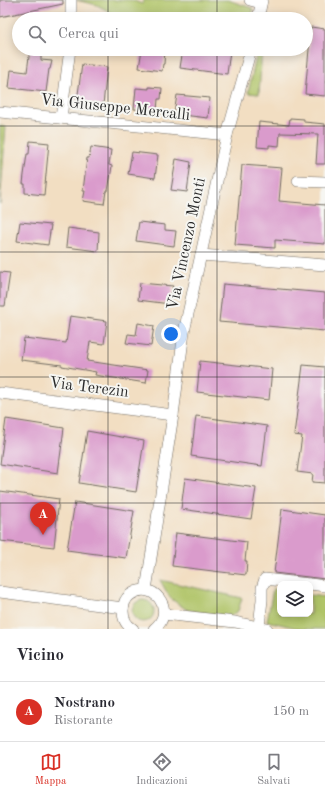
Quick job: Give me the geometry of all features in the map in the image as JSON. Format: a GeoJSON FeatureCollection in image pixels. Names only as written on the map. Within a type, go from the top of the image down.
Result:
{"type":"FeatureCollection","features":[{"type":"Feature","properties":{"kind":"street"},"geometry":{"type":"LineString","coordinates":[[71,0],[71,12]]}},
{"type":"Feature","properties":{"kind":"street"},"geometry":{"type":"LineString","coordinates":[[258,1],[258,12]]}},
{"type":"Feature","properties":{"kind":"street"},"geometry":{"type":"LineString","coordinates":[[61,118],[69,56]]}},
{"type":"Feature","properties":{"kind":"street","name":"Via Vincenzo Monti"},"geometry":{"type":"LineString","coordinates":[[146,590],[173,415],[184,332],[227,135],[248,56]]}},
{"type":"Feature","properties":{"kind":"street","name":"Via Giuseppe Mercalli"},"geometry":{"type":"LineString","coordinates":[[0,112],[227,135]]}},
{"type":"Feature","properties":{"kind":"street"},"geometry":{"type":"LineString","coordinates":[[298,181],[325,182]]}},
{"type":"Feature","properties":{"kind":"street"},"geometry":{"type":"LineString","coordinates":[[201,255],[325,265]]}},
{"type":"Feature","properties":{"kind":"street","name":"Via Terezin"},"geometry":{"type":"LineString","coordinates":[[0,394],[173,415]]}},
{"type":"Feature","properties":{"kind":"street"},"geometry":{"type":"LineString","coordinates":[[164,614],[235,622],[263,628],[262,588],[265,578],[288,581]]}},
{"type":"Feature","properties":{"kind":"street"},"geometry":{"type":"LineString","coordinates":[[313,584],[325,586]]}},
{"type":"Feature","properties":{"kind":"street"},"geometry":{"type":"LineString","coordinates":[[133,629],[125,622],[123,608],[128,597],[133,593],[146,590],[152,592],[162,601],[164,614],[162,620],[154,629]]}},
{"type":"Feature","properties":{"kind":"street"},"geometry":{"type":"LineString","coordinates":[[0,592],[123,608]]}},
{"type":"Feature","properties":{"kind":"green space"},"geometry":{"type":"Polygon","coordinates":[[[76,0],[132,0],[142,4],[144,0],[228,0],[252,8],[253,11],[110,12],[97,5],[76,0]]]}},
{"type":"Feature","properties":{"kind":"green space"},"geometry":{"type":"Polygon","coordinates":[[[256,56],[262,56],[259,94],[248,93],[256,56]]]}},
{"type":"Feature","properties":{"kind":"green space"},"geometry":{"type":"Polygon","coordinates":[[[0,126],[6,127],[0,204],[0,126]]]}},
{"type":"Feature","properties":{"kind":"green space"},"geometry":{"type":"Polygon","coordinates":[[[160,580],[242,598],[238,611],[229,617],[187,610],[170,598],[160,580]]]}},
{"type":"Feature","properties":{"kind":"green space"},"geometry":{"type":"Polygon","coordinates":[[[273,589],[277,590],[277,617],[313,617],[313,595],[325,597],[325,629],[301,629],[267,621],[273,589]]]}},
{"type":"Feature","properties":{"kind":"green space"},"geometry":{"type":"Polygon","coordinates":[[[143,600],[151,603],[154,611],[151,619],[143,622],[135,619],[132,611],[135,603],[143,600]]]}},
{"type":"Feature","properties":{"kind":"building"},"geometry":{"type":"Polygon","coordinates":[[[0,0],[63,0],[63,4],[24,12],[12,12],[12,15],[0,17],[0,0]]]}},
{"type":"Feature","properties":{"kind":"building"},"geometry":{"type":"Polygon","coordinates":[[[313,27],[325,29],[325,96],[305,94],[308,56],[313,56],[313,27]]]}},
{"type":"Feature","properties":{"kind":"building"},"geometry":{"type":"Polygon","coordinates":[[[29,56],[41,56],[41,60],[52,61],[49,69],[46,92],[9,88],[11,70],[27,72],[29,56]]]}},
{"type":"Feature","properties":{"kind":"building"},"geometry":{"type":"Polygon","coordinates":[[[141,56],[165,56],[162,71],[139,68],[141,56]]]}},
{"type":"Feature","properties":{"kind":"building"},"geometry":{"type":"Polygon","coordinates":[[[182,56],[229,56],[227,74],[180,68],[182,56]]]}},
{"type":"Feature","properties":{"kind":"building"},"geometry":{"type":"Polygon","coordinates":[[[82,64],[107,67],[103,105],[77,102],[82,64]]]}},
{"type":"Feature","properties":{"kind":"building"},"geometry":{"type":"Polygon","coordinates":[[[149,87],[162,88],[161,99],[158,99],[157,111],[134,109],[136,88],[149,89],[149,87]]]}},
{"type":"Feature","properties":{"kind":"building"},"geometry":{"type":"Polygon","coordinates":[[[177,95],[210,98],[208,118],[174,114],[177,95]]]}},
{"type":"Feature","properties":{"kind":"building"},"geometry":{"type":"Polygon","coordinates":[[[290,118],[304,119],[304,122],[325,124],[325,164],[316,164],[318,134],[280,133],[279,146],[269,145],[269,148],[257,147],[259,122],[289,125],[290,118]]]}},
{"type":"Feature","properties":{"kind":"building"},"geometry":{"type":"Polygon","coordinates":[[[30,141],[49,143],[44,195],[25,193],[25,184],[23,184],[30,141]]]}},
{"type":"Feature","properties":{"kind":"building"},"geometry":{"type":"Polygon","coordinates":[[[91,147],[111,150],[109,165],[112,166],[108,191],[106,191],[104,204],[83,201],[87,158],[89,158],[91,147]]]}},
{"type":"Feature","properties":{"kind":"building"},"geometry":{"type":"Polygon","coordinates":[[[132,152],[158,155],[155,178],[128,174],[132,152]]]}},
{"type":"Feature","properties":{"kind":"building"},"geometry":{"type":"Polygon","coordinates":[[[176,159],[191,162],[187,192],[171,190],[176,159]]]}},
{"type":"Feature","properties":{"kind":"building"},"geometry":{"type":"Polygon","coordinates":[[[242,165],[282,168],[279,201],[325,205],[325,244],[275,240],[275,248],[235,245],[242,165]]]}},
{"type":"Feature","properties":{"kind":"building"},"geometry":{"type":"Polygon","coordinates":[[[20,222],[51,225],[48,245],[17,241],[20,222]]]}},
{"type":"Feature","properties":{"kind":"building"},"geometry":{"type":"Polygon","coordinates":[[[139,222],[165,225],[165,230],[176,231],[174,246],[136,241],[139,222]]]}},
{"type":"Feature","properties":{"kind":"building"},"geometry":{"type":"Polygon","coordinates":[[[68,228],[99,232],[98,251],[66,247],[68,228]]]}},
{"type":"Feature","properties":{"kind":"building"},"geometry":{"type":"Polygon","coordinates":[[[0,272],[10,273],[5,306],[0,306],[0,272]]]}},
{"type":"Feature","properties":{"kind":"building"},"geometry":{"type":"Polygon","coordinates":[[[140,283],[173,286],[170,304],[138,300],[140,283]]]}},
{"type":"Feature","properties":{"kind":"building"},"geometry":{"type":"Polygon","coordinates":[[[223,284],[325,293],[325,331],[219,322],[223,284]]]}},
{"type":"Feature","properties":{"kind":"building"},"geometry":{"type":"Polygon","coordinates":[[[70,316],[107,321],[104,344],[90,342],[87,361],[148,370],[146,383],[95,375],[96,372],[62,365],[21,360],[24,338],[66,343],[70,316]]]}},
{"type":"Feature","properties":{"kind":"building"},"geometry":{"type":"Polygon","coordinates":[[[138,323],[154,326],[151,346],[126,343],[128,334],[136,335],[138,323]]]}},
{"type":"Feature","properties":{"kind":"building"},"geometry":{"type":"Polygon","coordinates":[[[200,361],[272,369],[269,400],[197,392],[200,361]]]}},
{"type":"Feature","properties":{"kind":"building"},"geometry":{"type":"Polygon","coordinates":[[[303,365],[325,367],[325,483],[312,482],[313,474],[297,472],[302,436],[294,435],[303,365]]]}},
{"type":"Feature","properties":{"kind":"building"},"geometry":{"type":"Polygon","coordinates":[[[196,416],[267,426],[262,466],[191,456],[196,416]]]}},
{"type":"Feature","properties":{"kind":"building"},"geometry":{"type":"Polygon","coordinates":[[[6,419],[64,428],[58,473],[0,464],[6,419]]]}},
{"type":"Feature","properties":{"kind":"building"},"geometry":{"type":"Polygon","coordinates":[[[87,431],[144,441],[136,492],[79,483],[87,431]]]}},
{"type":"Feature","properties":{"kind":"building"},"geometry":{"type":"Polygon","coordinates":[[[185,478],[256,488],[251,519],[181,509],[185,478]]]}},
{"type":"Feature","properties":{"kind":"building"},"geometry":{"type":"Polygon","coordinates":[[[0,491],[59,499],[54,547],[0,541],[0,491]]]}},
{"type":"Feature","properties":{"kind":"building"},"geometry":{"type":"Polygon","coordinates":[[[75,502],[134,511],[126,558],[67,550],[75,502]]]}},
{"type":"Feature","properties":{"kind":"building"},"geometry":{"type":"Polygon","coordinates":[[[282,509],[325,515],[325,579],[274,573],[282,509]]]}},
{"type":"Feature","properties":{"kind":"building"},"geometry":{"type":"Polygon","coordinates":[[[176,533],[247,542],[245,561],[247,561],[246,575],[172,566],[176,533]]]}},
{"type":"Feature","properties":{"kind":"place","name":"Nostrano"},"geometry":{"type":"Point","coordinates":[43,535]}}]}
